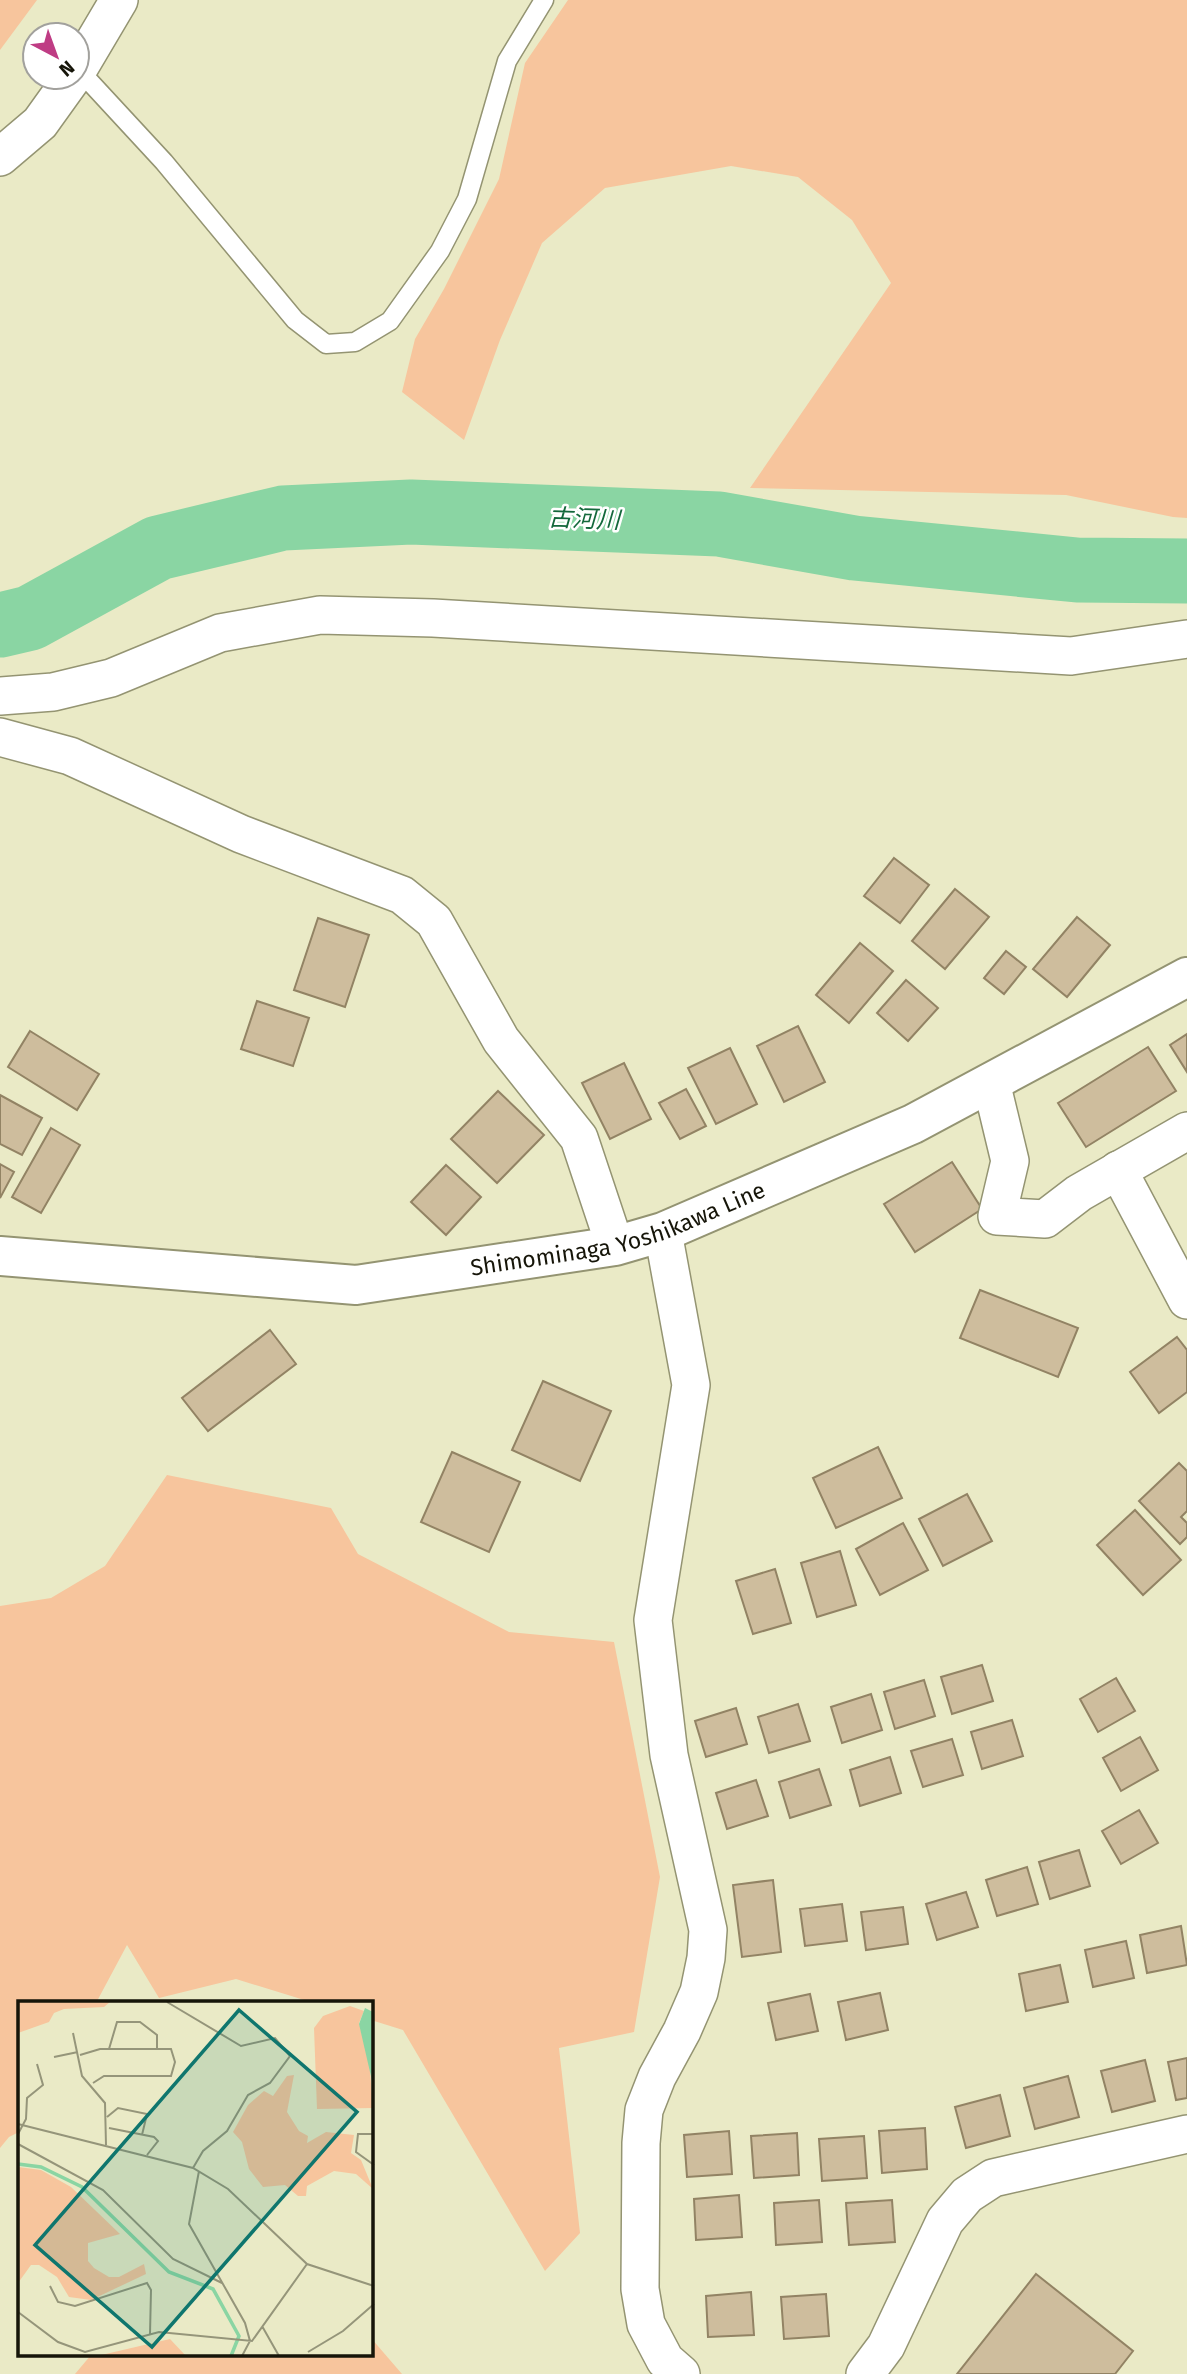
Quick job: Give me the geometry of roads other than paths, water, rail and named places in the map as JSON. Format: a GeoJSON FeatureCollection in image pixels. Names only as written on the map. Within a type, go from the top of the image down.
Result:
{"type":"FeatureCollection","features":[{"type":"Feature","properties":{"kind":"main road","name":"Shimominaga Yoshikawa Line"},"geometry":{"type":"LineString","coordinates":[[0,1256],[356,1285],[615,1246],[663,1232],[913,1124],[1187,977]]}},
{"type":"Feature","properties":{"kind":"street"},"geometry":{"type":"LineString","coordinates":[[91,47],[119,0]]}},
{"type":"Feature","properties":{"kind":"street"},"geometry":{"type":"LineString","coordinates":[[0,157],[40,123],[63,91]]}},
{"type":"Feature","properties":{"kind":"street"},"geometry":{"type":"LineString","coordinates":[[0,696],[53,692],[111,678],[220,633],[320,615],[433,618],[1071,656],[1187,639]]}},
{"type":"Feature","properties":{"kind":"street"},"geometry":{"type":"LineString","coordinates":[[0,737],[70,756],[241,834],[402,895],[434,921],[501,1040],[579,1138],[615,1246]]}},
{"type":"Feature","properties":{"kind":"street"},"geometry":{"type":"LineString","coordinates":[[991,1082],[1010,1161],[997,1216],[1045,1219],[1079,1193],[1187,1131]]}},
{"type":"Feature","properties":{"kind":"street"},"geometry":{"type":"LineString","coordinates":[[1118,1170],[1187,1300]]}},
{"type":"Feature","properties":{"kind":"street"},"geometry":{"type":"LineString","coordinates":[[663,1232],[691,1385],[653,1619],[669,1755],[708,1930],[699,1992],[657,2077],[644,2110],[640,2143],[640,2289],[646,2324],[665,2360],[681,2374]]}},
{"type":"Feature","properties":{"kind":"street"},"geometry":{"type":"LineString","coordinates":[[865,2374],[886,2346],[945,2221],[967,2195],[993,2178],[1187,2134]]}},
{"type":"Feature","properties":{"kind":"lane"},"geometry":{"type":"LineString","coordinates":[[91,85],[164,162],[295,320],[326,344],[355,342],[390,321],[440,251],[467,199],[507,61],[544,0]]}},
{"type":"Feature","properties":{"kind":"waterway","name":"古河川"},"geometry":{"type":"LineString","coordinates":[[0,625],[30,618],[158,548],[283,518],[411,512],[719,524],[854,548],[1077,570],[1187,571]]}}]}
